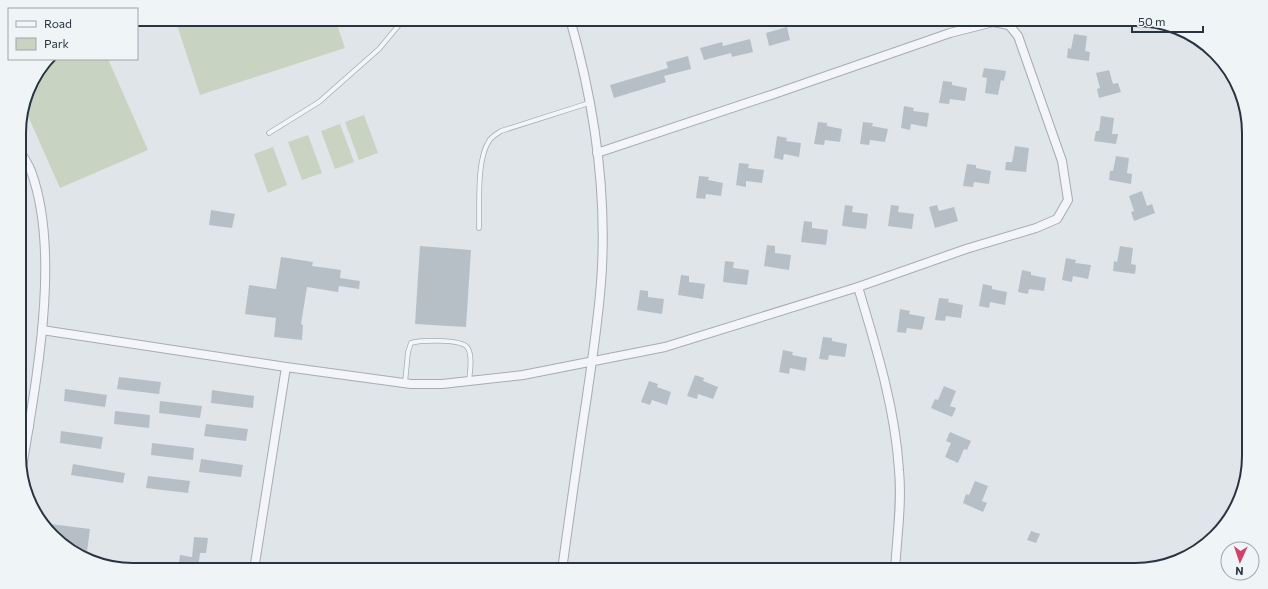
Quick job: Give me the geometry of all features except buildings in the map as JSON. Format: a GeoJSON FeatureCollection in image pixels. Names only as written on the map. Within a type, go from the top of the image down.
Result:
{"type":"FeatureCollection","features":[{"type":"Feature","properties":{"kind":"street"},"geometry":{"type":"LineString","coordinates":[[563,563],[592,362],[602,266],[602,210],[597,153],[583,65],[572,26]]}},
{"type":"Feature","properties":{"kind":"street"},"geometry":{"type":"LineString","coordinates":[[597,153],[767,97],[950,33],[977,26]]}},
{"type":"Feature","properties":{"kind":"street"},"geometry":{"type":"LineString","coordinates":[[42,330],[286,367],[405,383],[442,384],[523,375],[666,347],[858,287],[1036,228],[1057,219],[1063,211],[1068,200],[1062,161],[1018,36],[1010,26]]}},
{"type":"Feature","properties":{"kind":"street"},"geometry":{"type":"LineString","coordinates":[[26,163],[30,171],[40,205],[43,228],[45,281],[42,330],[26,445]]}},
{"type":"Feature","properties":{"kind":"street"},"geometry":{"type":"LineString","coordinates":[[858,287],[879,354],[896,431],[900,472],[895,563]]}},
{"type":"Feature","properties":{"kind":"street"},"geometry":{"type":"LineString","coordinates":[[255,563],[286,367]]}},
{"type":"Feature","properties":{"kind":"lane"},"geometry":{"type":"LineString","coordinates":[[269,133],[319,102],[379,49],[398,26]]}},
{"type":"Feature","properties":{"kind":"lane"},"geometry":{"type":"LineString","coordinates":[[480,228],[481,165],[489,139],[501,131],[589,103]]}},
{"type":"Feature","properties":{"kind":"lane"},"geometry":{"type":"LineString","coordinates":[[405,383],[408,352],[411,343],[420,340],[462,343],[467,347],[470,358],[470,381]]}},
{"type":"Feature","properties":{"kind":"green space"},"geometry":{"type":"Polygon","coordinates":[[[177,26],[337,26],[345,48],[200,95],[177,26]]]}},
{"type":"Feature","properties":{"kind":"green space"},"geometry":{"type":"Polygon","coordinates":[[[55,60],[108,60],[148,150],[60,188],[28,116],[34,92],[40,80],[55,60]]]}},
{"type":"Feature","properties":{"kind":"green space"},"geometry":{"type":"Polygon","coordinates":[[[364,115],[378,153],[359,160],[345,122],[364,115]]]}},
{"type":"Feature","properties":{"kind":"green space"},"geometry":{"type":"Polygon","coordinates":[[[340,124],[354,162],[335,169],[321,131],[340,124]]]}},
{"type":"Feature","properties":{"kind":"green space"},"geometry":{"type":"Polygon","coordinates":[[[308,135],[322,173],[302,180],[288,142],[308,135]]]}},
{"type":"Feature","properties":{"kind":"green space"},"geometry":{"type":"Polygon","coordinates":[[[273,147],[287,185],[268,193],[254,154],[273,147]]]}}]}
